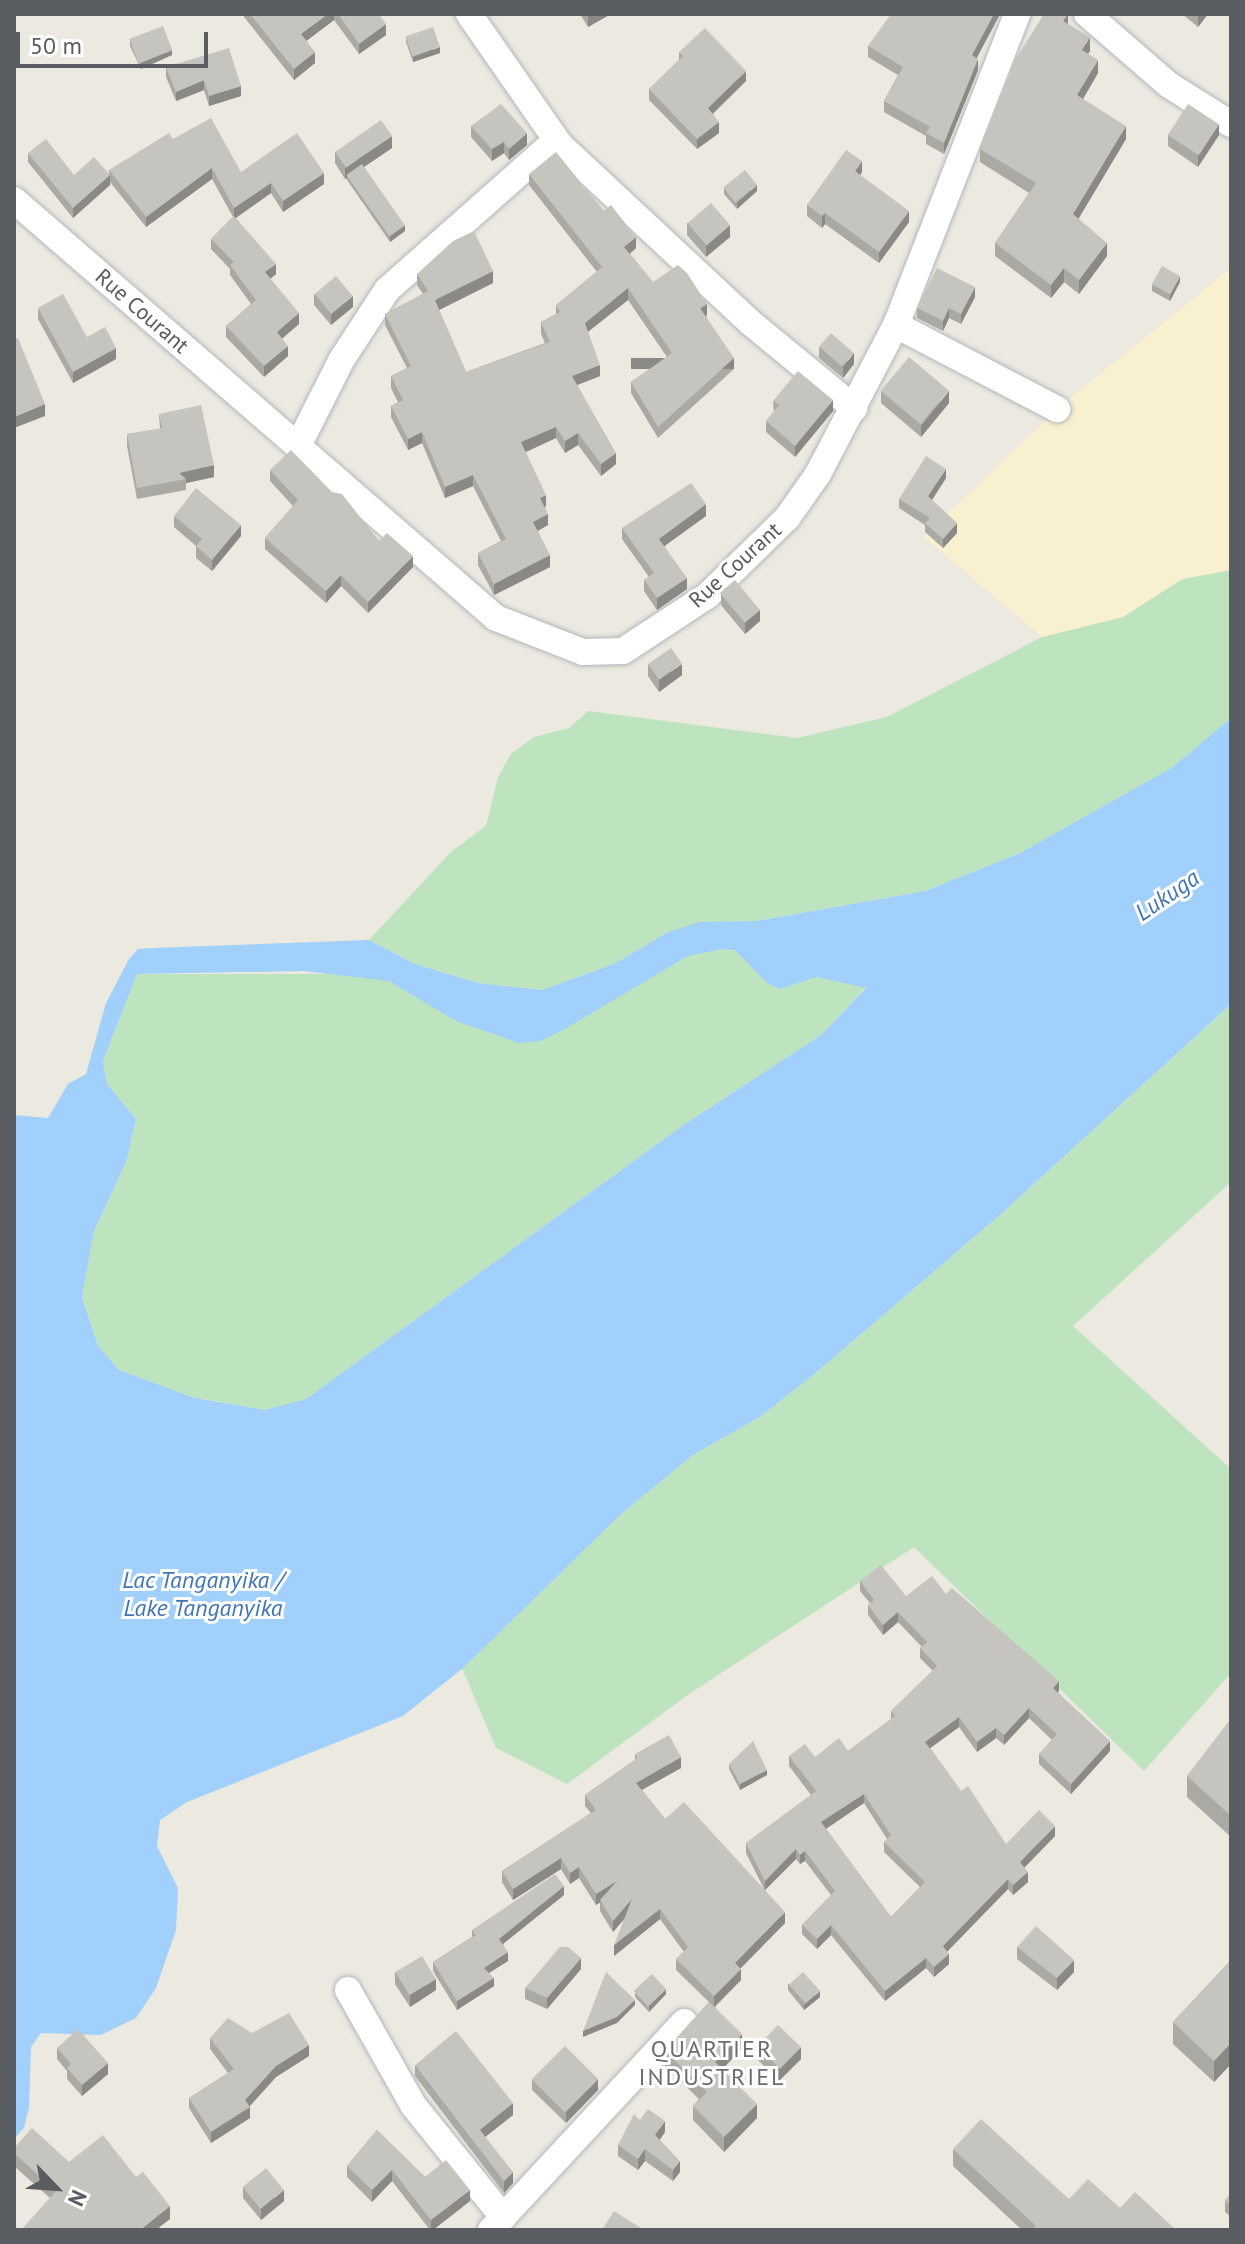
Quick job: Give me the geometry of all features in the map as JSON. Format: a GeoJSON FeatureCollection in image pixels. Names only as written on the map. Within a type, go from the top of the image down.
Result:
{"type":"FeatureCollection","features":[{"type":"Feature","properties":{"kind":"street"},"geometry":{"type":"LineString","coordinates":[[469,14],[560,145],[751,323],[854,408]]}},
{"type":"Feature","properties":{"kind":"street","name":"Rue Courant"},"geometry":{"type":"LineString","coordinates":[[14,200],[496,618],[583,652],[623,651],[707,596],[787,518],[854,408],[896,325],[1017,14]]}},
{"type":"Feature","properties":{"kind":"street"},"geometry":{"type":"LineString","coordinates":[[1087,14],[1169,85],[1231,124]]}},
{"type":"Feature","properties":{"kind":"street"},"geometry":{"type":"LineString","coordinates":[[298,446],[342,359],[387,290],[545,150],[560,145]]}},
{"type":"Feature","properties":{"kind":"street"},"geometry":{"type":"LineString","coordinates":[[896,325],[1057,409]]}},
{"type":"Feature","properties":{"kind":"street"},"geometry":{"type":"LineString","coordinates":[[348,1990],[413,2105],[497,2223],[684,2022]]}},
{"type":"Feature","properties":{"kind":"green space"},"geometry":{"type":"Polygon","coordinates":[[[1231,570],[1231,718],[1174,767],[1020,853],[925,891],[756,921],[699,923],[666,933],[616,963],[542,990],[478,983],[415,964],[369,940],[452,851],[486,826],[498,777],[511,754],[534,737],[569,728],[588,711],[797,738],[887,717],[1042,637],[1123,617],[1182,579],[1231,570]]]}},
{"type":"Feature","properties":{"kind":"green space"},"geometry":{"type":"Polygon","coordinates":[[[723,949],[735,950],[780,989],[817,977],[866,987],[821,1035],[682,1126],[306,1399],[264,1410],[195,1398],[119,1370],[98,1346],[82,1297],[94,1231],[126,1162],[136,1119],[107,1084],[103,1061],[137,974],[348,974],[389,981],[540,1041],[688,956],[723,949]]]}},
{"type":"Feature","properties":{"kind":"green space"},"geometry":{"type":"Polygon","coordinates":[[[1231,1004],[1231,1182],[1073,1326],[1231,1469],[1231,1673],[1144,1771],[914,1547],[689,1694],[567,1784],[496,1748],[462,1668],[620,1515],[693,1455],[760,1417],[818,1371],[1001,1214],[1231,1004]]]}},
{"type":"Feature","properties":{"kind":"sand"},"geometry":{"type":"Polygon","coordinates":[[[1231,268],[1231,570],[1182,579],[1123,617],[1042,637],[924,537],[1057,409],[1231,268]]]}},
{"type":"Feature","properties":{"kind":"water","name":"Lac Tanganyika / Lake Tanganyika"},"geometry":{"type":"Polygon","coordinates":[[[1231,718],[1231,1004],[1001,1214],[818,1371],[760,1417],[693,1455],[620,1515],[463,1668],[403,1716],[187,1802],[160,1820],[157,1846],[178,1888],[176,1930],[156,1988],[136,2018],[101,2035],[41,2033],[31,2047],[29,2108],[24,2128],[14,2139],[14,1115],[48,1118],[68,1084],[86,1074],[106,1003],[129,959],[138,949],[369,940],[415,964],[478,983],[542,990],[616,963],[666,933],[699,922],[756,921],[925,891],[1020,853],[1173,767],[1231,718]],[[723,949],[688,956],[563,1030],[540,1041],[519,1043],[456,1021],[389,981],[304,971],[137,974],[103,1061],[107,1084],[136,1119],[126,1162],[94,1231],[82,1297],[98,1346],[119,1370],[195,1398],[264,1410],[306,1399],[682,1126],[821,1035],[866,988],[817,977],[780,989],[767,983],[735,950],[723,949]]]}},
{"type":"Feature","properties":{"kind":"building"},"geometry":{"type":"Polygon","coordinates":[[[250,14],[328,14],[301,34],[315,52],[294,69],[250,14]]]}},
{"type":"Feature","properties":{"kind":"building"},"geometry":{"type":"Polygon","coordinates":[[[338,14],[379,14],[386,24],[359,44],[338,14]]]}},
{"type":"Feature","properties":{"kind":"building"},"geometry":{"type":"Polygon","coordinates":[[[891,14],[994,14],[972,55],[978,59],[944,143],[926,133],[930,127],[884,101],[903,67],[868,46],[891,14]]]}},
{"type":"Feature","properties":{"kind":"building"},"geometry":{"type":"Polygon","coordinates":[[[1044,14],[1068,14],[1063,21],[1090,37],[1082,50],[1098,60],[1077,95],[1126,126],[1073,214],[1107,243],[1079,280],[1064,268],[1051,285],[995,243],[1036,183],[980,149],[1015,60],[1044,14]]]}},
{"type":"Feature","properties":{"kind":"building"},"geometry":{"type":"Polygon","coordinates":[[[163,26],[172,50],[139,63],[129,39],[163,26]]]}},
{"type":"Feature","properties":{"kind":"building"},"geometry":{"type":"Polygon","coordinates":[[[433,27],[440,47],[412,56],[406,36],[433,27]]]}},
{"type":"Feature","properties":{"kind":"building"},"geometry":{"type":"Polygon","coordinates":[[[705,28],[746,71],[708,108],[719,122],[697,139],[649,89],[683,56],[679,52],[705,28]]]}},
{"type":"Feature","properties":{"kind":"building"},"geometry":{"type":"Polygon","coordinates":[[[229,48],[241,86],[209,96],[204,80],[176,92],[166,67],[229,48]]]}},
{"type":"Feature","properties":{"kind":"building"},"geometry":{"type":"Polygon","coordinates":[[[501,104],[527,133],[509,149],[504,142],[492,149],[471,126],[501,104]]]}},
{"type":"Feature","properties":{"kind":"building"},"geometry":{"type":"Polygon","coordinates":[[[1188,104],[1219,124],[1199,155],[1168,135],[1188,104]]]}},
{"type":"Feature","properties":{"kind":"building"},"geometry":{"type":"Polygon","coordinates":[[[211,118],[241,172],[297,133],[324,173],[283,201],[271,183],[234,208],[212,168],[146,217],[109,170],[169,133],[173,139],[211,118]]]}},
{"type":"Feature","properties":{"kind":"building"},"geometry":{"type":"Polygon","coordinates":[[[381,120],[392,136],[346,168],[335,152],[381,120]]]}},
{"type":"Feature","properties":{"kind":"building"},"geometry":{"type":"Polygon","coordinates":[[[46,139],[74,175],[94,157],[110,175],[73,208],[28,153],[46,139]]]}},
{"type":"Feature","properties":{"kind":"building"},"geometry":{"type":"Polygon","coordinates":[[[846,150],[862,161],[855,171],[909,211],[879,252],[825,213],[822,216],[807,205],[846,150]]]}},
{"type":"Feature","properties":{"kind":"building"},"geometry":{"type":"Polygon","coordinates":[[[556,152],[604,211],[611,205],[636,237],[624,247],[653,282],[678,265],[687,273],[707,304],[700,308],[734,358],[658,427],[631,382],[672,353],[628,288],[585,323],[600,365],[572,376],[616,453],[601,464],[578,433],[565,441],[556,427],[521,442],[546,495],[540,498],[548,514],[533,522],[550,555],[494,584],[478,553],[506,539],[473,475],[445,487],[422,432],[408,439],[391,406],[403,400],[391,376],[411,366],[385,314],[428,291],[417,274],[453,241],[474,231],[493,271],[435,300],[466,372],[550,342],[541,322],[560,312],[556,305],[602,267],[529,174],[556,152]]]}},
{"type":"Feature","properties":{"kind":"building"},"geometry":{"type":"Polygon","coordinates":[[[362,164],[405,225],[389,236],[346,175],[362,164]]]}},
{"type":"Feature","properties":{"kind":"building"},"geometry":{"type":"Polygon","coordinates":[[[745,170],[757,185],[735,202],[723,188],[745,170]]]}},
{"type":"Feature","properties":{"kind":"building"},"geometry":{"type":"Polygon","coordinates":[[[711,203],[730,225],[707,245],[688,223],[711,203]]]}},
{"type":"Feature","properties":{"kind":"building"},"geometry":{"type":"Polygon","coordinates":[[[234,216],[276,264],[265,272],[299,313],[277,332],[288,346],[264,366],[226,326],[256,300],[230,265],[234,262],[211,239],[234,216]]]}},
{"type":"Feature","properties":{"kind":"building"},"geometry":{"type":"Polygon","coordinates":[[[1162,266],[1180,276],[1170,295],[1152,284],[1162,266]]]}},
{"type":"Feature","properties":{"kind":"building"},"geometry":{"type":"Polygon","coordinates":[[[937,268],[975,287],[961,314],[949,308],[943,321],[917,308],[937,268]]]}},
{"type":"Feature","properties":{"kind":"building"},"geometry":{"type":"Polygon","coordinates":[[[336,276],[353,296],[331,314],[315,294],[336,276]]]}},
{"type":"Feature","properties":{"kind":"building"},"geometry":{"type":"Polygon","coordinates":[[[63,294],[87,337],[105,327],[116,348],[73,372],[38,308],[63,294]]]}},
{"type":"Feature","properties":{"kind":"building"},"geometry":{"type":"Polygon","coordinates":[[[831,333],[854,353],[842,366],[819,347],[831,333]]]}},
{"type":"Feature","properties":{"kind":"building"},"geometry":{"type":"Polygon","coordinates":[[[18,338],[45,404],[14,417],[14,339],[18,338]]]}},
{"type":"Feature","properties":{"kind":"building"},"geometry":{"type":"Polygon","coordinates":[[[909,357],[949,390],[921,424],[881,391],[909,357]]]}},
{"type":"Feature","properties":{"kind":"building"},"geometry":{"type":"Polygon","coordinates":[[[798,371],[833,400],[795,446],[766,421],[779,405],[773,401],[798,371]]]}},
{"type":"Feature","properties":{"kind":"building"},"geometry":{"type":"Polygon","coordinates":[[[201,405],[214,465],[179,473],[186,479],[137,488],[127,434],[162,428],[159,414],[201,405]]]}},
{"type":"Feature","properties":{"kind":"building"},"geometry":{"type":"Polygon","coordinates":[[[291,450],[332,492],[342,494],[379,541],[387,533],[413,556],[368,602],[341,575],[326,591],[265,538],[298,500],[270,470],[291,450]]]}},
{"type":"Feature","properties":{"kind":"building"},"geometry":{"type":"Polygon","coordinates":[[[926,456],[946,469],[928,496],[957,523],[943,539],[925,523],[930,518],[899,499],[926,456]]]}},
{"type":"Feature","properties":{"kind":"building"},"geometry":{"type":"Polygon","coordinates":[[[691,483],[706,504],[659,539],[687,578],[657,598],[644,580],[654,573],[622,528],[691,483]]]}},
{"type":"Feature","properties":{"kind":"building"},"geometry":{"type":"Polygon","coordinates":[[[196,488],[241,525],[212,560],[196,546],[202,539],[174,516],[196,488]]]}},
{"type":"Feature","properties":{"kind":"building"},"geometry":{"type":"Polygon","coordinates":[[[735,580],[760,610],[745,623],[720,593],[735,580]]]}},
{"type":"Feature","properties":{"kind":"building"},"geometry":{"type":"Polygon","coordinates":[[[671,648],[682,664],[659,680],[648,664],[671,648]]]}},
{"type":"Feature","properties":{"kind":"building"},"geometry":{"type":"Polygon","coordinates":[[[881,1565],[906,1596],[932,1576],[946,1594],[952,1588],[1059,1681],[1053,1688],[1110,1741],[1071,1784],[1039,1754],[1057,1734],[1029,1708],[1004,1735],[996,1728],[977,1742],[959,1717],[925,1742],[961,1791],[968,1786],[1006,1844],[1039,1810],[1055,1826],[1020,1862],[1028,1872],[1013,1885],[1008,1879],[943,1946],[949,1954],[934,1967],[926,1958],[885,1991],[831,1925],[817,1939],[802,1925],[835,1891],[805,1851],[800,1855],[796,1849],[765,1881],[746,1843],[816,1791],[789,1756],[805,1744],[815,1757],[839,1738],[848,1751],[895,1716],[891,1711],[937,1666],[920,1648],[927,1642],[898,1612],[883,1625],[868,1605],[874,1600],[860,1581],[881,1565]],[[864,1794],[821,1822],[891,1917],[925,1882],[884,1842],[891,1835],[864,1794]]]}},
{"type":"Feature","properties":{"kind":"building"},"geometry":{"type":"Polygon","coordinates":[[[1229,1721],[1231,1723],[1231,1816],[1187,1776],[1229,1721]]]}},
{"type":"Feature","properties":{"kind":"building"},"geometry":{"type":"Polygon","coordinates":[[[669,1735],[681,1757],[636,1783],[665,1819],[684,1802],[785,1912],[735,1963],[741,1969],[714,1996],[676,1959],[688,1947],[660,1909],[614,1945],[632,1899],[613,1921],[600,1900],[617,1881],[596,1894],[579,1867],[570,1873],[561,1858],[513,1889],[502,1871],[596,1810],[585,1795],[637,1758],[635,1754],[669,1735]]]}},
{"type":"Feature","properties":{"kind":"building"},"geometry":{"type":"Polygon","coordinates":[[[753,1741],[767,1770],[740,1784],[729,1764],[753,1741]]]}},
{"type":"Feature","properties":{"kind":"building"},"geometry":{"type":"Polygon","coordinates":[[[555,1874],[564,1886],[499,1939],[508,1952],[484,1968],[494,1978],[457,2001],[433,1962],[476,1935],[472,1930],[555,1874]]]}},
{"type":"Feature","properties":{"kind":"building"},"geometry":{"type":"Polygon","coordinates":[[[1036,1926],[1074,1960],[1057,1978],[1017,1947],[1036,1926]]]}},
{"type":"Feature","properties":{"kind":"building"},"geometry":{"type":"Polygon","coordinates":[[[560,1947],[568,1947],[581,1958],[547,1998],[525,1988],[560,1947]]]}},
{"type":"Feature","properties":{"kind":"building"},"geometry":{"type":"Polygon","coordinates":[[[422,1956],[436,1979],[409,1995],[395,1972],[422,1956]]]}},
{"type":"Feature","properties":{"kind":"building"},"geometry":{"type":"Polygon","coordinates":[[[1231,1960],[1231,2043],[1214,2061],[1173,2022],[1231,1960]]]}},
{"type":"Feature","properties":{"kind":"building"},"geometry":{"type":"Polygon","coordinates":[[[606,1972],[635,2000],[617,2017],[583,2031],[606,1972]]]}},
{"type":"Feature","properties":{"kind":"building"},"geometry":{"type":"Polygon","coordinates":[[[803,1972],[820,1991],[806,2003],[789,1985],[803,1972]]]}},
{"type":"Feature","properties":{"kind":"building"},"geometry":{"type":"Polygon","coordinates":[[[652,1974],[666,1989],[648,2006],[634,1991],[652,1974]]]}},
{"type":"Feature","properties":{"kind":"building"},"geometry":{"type":"Polygon","coordinates":[[[709,2002],[742,2034],[715,2062],[757,2104],[724,2137],[693,2106],[707,2092],[665,2051],[709,2002]]]}},
{"type":"Feature","properties":{"kind":"building"},"geometry":{"type":"Polygon","coordinates":[[[289,2013],[309,2045],[276,2066],[245,2100],[250,2107],[211,2132],[189,2098],[234,2069],[210,2038],[228,2018],[252,2033],[289,2013]]]}},
{"type":"Feature","properties":{"kind":"building"},"geometry":{"type":"Polygon","coordinates":[[[778,2025],[801,2047],[780,2069],[757,2047],[778,2025]]]}},
{"type":"Feature","properties":{"kind":"building"},"geometry":{"type":"Polygon","coordinates":[[[78,2029],[108,2063],[82,2085],[67,2068],[71,2064],[57,2048],[78,2029]]]}},
{"type":"Feature","properties":{"kind":"building"},"geometry":{"type":"Polygon","coordinates":[[[456,2031],[513,2103],[480,2130],[513,2172],[504,2181],[415,2065],[456,2031]]]}},
{"type":"Feature","properties":{"kind":"building"},"geometry":{"type":"Polygon","coordinates":[[[565,2046],[598,2079],[565,2112],[532,2079],[565,2046]]]}},
{"type":"Feature","properties":{"kind":"building"},"geometry":{"type":"Polygon","coordinates":[[[648,2109],[665,2121],[655,2135],[680,2161],[673,2170],[645,2149],[638,2159],[618,2145],[634,2114],[640,2120],[648,2109]]]}},
{"type":"Feature","properties":{"kind":"building"},"geometry":{"type":"Polygon","coordinates":[[[981,2119],[1069,2199],[1088,2179],[1120,2208],[1135,2192],[1176,2230],[1031,2230],[1036,2226],[953,2149],[981,2119]]]}},
{"type":"Feature","properties":{"kind":"building"},"geometry":{"type":"Polygon","coordinates":[[[32,2128],[69,2162],[103,2135],[136,2177],[143,2172],[170,2206],[140,2230],[21,2230],[56,2191],[14,2153],[14,2148],[32,2128]]]}},
{"type":"Feature","properties":{"kind":"building"},"geometry":{"type":"Polygon","coordinates":[[[377,2130],[425,2177],[446,2160],[470,2190],[431,2220],[392,2170],[372,2190],[347,2166],[377,2130]]]}},
{"type":"Feature","properties":{"kind":"building"},"geometry":{"type":"Polygon","coordinates":[[[266,2168],[284,2190],[260,2209],[243,2187],[266,2168]]]}},
{"type":"Feature","properties":{"kind":"building"},"geometry":{"type":"Polygon","coordinates":[[[614,2211],[644,2230],[602,2230],[614,2211]]]}},
{"type":"Feature","properties":{"kind":"district","name":"QUARTIER INDUSTRIEL"},"geometry":{"type":"Point","coordinates":[712,2063]}},
{"type":"Feature","properties":{"kind":"water label","name":"Lukuga"},"geometry":{"type":"Point","coordinates":[1167,895]}}]}
